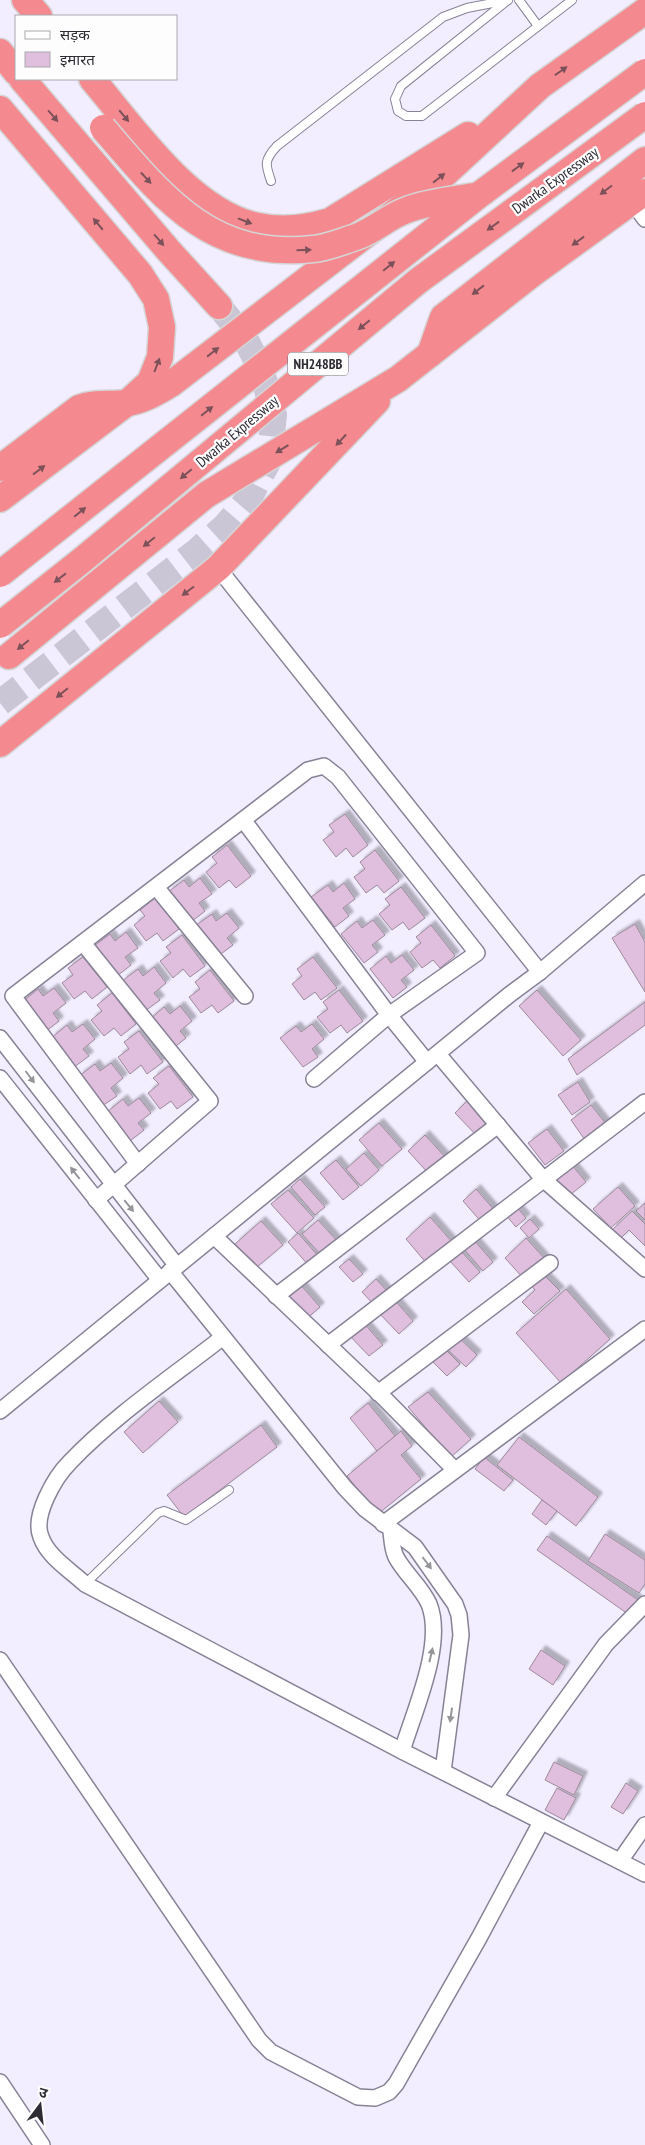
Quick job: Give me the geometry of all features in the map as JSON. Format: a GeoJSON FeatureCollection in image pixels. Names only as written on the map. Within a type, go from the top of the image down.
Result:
{"type":"FeatureCollection","features":[{"type":"Feature","properties":{"kind":"highway"},"geometry":{"type":"LineString","coordinates":[[25,0],[38,15]]}},
{"type":"Feature","properties":{"kind":"highway"},"geometry":{"type":"LineString","coordinates":[[93,80],[144,140],[191,190],[211,206],[257,226],[309,227],[330,222],[450,147],[645,11]]}},
{"type":"Feature","properties":{"kind":"highway"},"geometry":{"type":"LineString","coordinates":[[0,52],[15,71]]}},
{"type":"Feature","properties":{"kind":"highway","name":"NH248BB"},"geometry":{"type":"LineString","coordinates":[[0,574],[479,195],[645,72]]}},
{"type":"Feature","properties":{"kind":"highway"},"geometry":{"type":"LineString","coordinates":[[23,80],[168,250],[219,306]]}},
{"type":"Feature","properties":{"kind":"highway"},"geometry":{"type":"LineString","coordinates":[[0,468],[79,408],[92,404],[128,403],[144,399],[171,384],[446,173],[540,86]]}},
{"type":"Feature","properties":{"kind":"highway"},"geometry":{"type":"LineString","coordinates":[[0,109],[140,274],[156,299],[162,327],[160,357],[150,382],[128,403],[0,499]]}},
{"type":"Feature","properties":{"kind":"highway","name":"Dwarka Expressway"},"geometry":{"type":"LineString","coordinates":[[0,624],[81,562],[418,281],[645,115]]}},
{"type":"Feature","properties":{"kind":"highway"},"geometry":{"type":"LineString","coordinates":[[103,128],[147,180],[176,207],[204,228],[250,246],[278,251],[314,249],[360,236],[407,210],[479,195]]}},
{"type":"Feature","properties":{"kind":"highway"},"geometry":{"type":"LineString","coordinates":[[430,354],[443,318],[645,160]]}},
{"type":"Feature","properties":{"kind":"highway"},"geometry":{"type":"LineString","coordinates":[[9,656],[206,495],[398,379],[532,274],[641,204]]}},
{"type":"Feature","properties":{"kind":"highway"},"geometry":{"type":"LineString","coordinates":[[0,744],[218,568],[398,379]]}},
{"type":"Feature","properties":{"kind":"street"},"geometry":{"type":"LineString","coordinates":[[218,568],[540,972]]}},
{"type":"Feature","properties":{"kind":"street"},"geometry":{"type":"LineString","coordinates":[[138,1164],[13,996],[244,821],[308,770],[324,766],[338,777],[476,953],[389,1015],[314,1079]]}},
{"type":"Feature","properties":{"kind":"street"},"geometry":{"type":"LineString","coordinates":[[244,821],[389,1015],[498,1125],[543,1179],[645,1269]]}},
{"type":"Feature","properties":{"kind":"street"},"geometry":{"type":"LineString","coordinates":[[0,1411],[540,972],[645,883]]}},
{"type":"Feature","properties":{"kind":"street"},"geometry":{"type":"LineString","coordinates":[[156,887],[245,996]]}},
{"type":"Feature","properties":{"kind":"street"},"geometry":{"type":"LineString","coordinates":[[83,943],[210,1100],[96,1200]]}},
{"type":"Feature","properties":{"kind":"street"},"geometry":{"type":"LineString","coordinates":[[0,1038],[113,1186],[169,1272]]}},
{"type":"Feature","properties":{"kind":"street"},"geometry":{"type":"LineString","coordinates":[[0,1078],[96,1200],[169,1272],[345,1488],[365,1509],[415,1547],[440,1581],[459,1615],[461,1635],[460,1655],[443,1771]]}},
{"type":"Feature","properties":{"kind":"street"},"geometry":{"type":"LineString","coordinates":[[328,1345],[645,1102]]}},
{"type":"Feature","properties":{"kind":"street"},"geometry":{"type":"LineString","coordinates":[[276,1296],[498,1125]]}},
{"type":"Feature","properties":{"kind":"street"},"geometry":{"type":"LineString","coordinates":[[214,1236],[378,1393],[455,1470]]}},
{"type":"Feature","properties":{"kind":"street"},"geometry":{"type":"LineString","coordinates":[[378,1393],[550,1263]]}},
{"type":"Feature","properties":{"kind":"street"},"geometry":{"type":"LineString","coordinates":[[387,1527],[455,1470],[645,1329]]}},
{"type":"Feature","properties":{"kind":"street"},"geometry":{"type":"LineString","coordinates":[[223,1337],[105,1430],[69,1463],[49,1490],[39,1529],[40,1537],[50,1552],[85,1584],[402,1751],[645,1874]]}},
{"type":"Feature","properties":{"kind":"street"},"geometry":{"type":"LineString","coordinates":[[387,1527],[396,1557],[429,1605],[434,1630],[433,1651],[402,1751]]}},
{"type":"Feature","properties":{"kind":"street"},"geometry":{"type":"LineString","coordinates":[[494,1798],[600,1652],[645,1604]]}},
{"type":"Feature","properties":{"kind":"street"},"geometry":{"type":"LineString","coordinates":[[0,1660],[259,2040],[271,2052],[358,2097],[375,2098],[389,2092],[396,2084],[541,1822]]}},
{"type":"Feature","properties":{"kind":"street"},"geometry":{"type":"LineString","coordinates":[[620,1862],[645,1825]]}},
{"type":"Feature","properties":{"kind":"street"},"geometry":{"type":"LineString","coordinates":[[0,2082],[42,2145]]}},
{"type":"Feature","properties":{"kind":"lane"},"geometry":{"type":"LineString","coordinates":[[508,0],[400,86],[395,99],[398,111],[406,116],[422,116],[572,0]]}},
{"type":"Feature","properties":{"kind":"lane"},"geometry":{"type":"LineString","coordinates":[[271,181],[266,166],[268,156],[277,146],[435,23],[443,17],[467,8],[508,0]]}},
{"type":"Feature","properties":{"kind":"lane"},"geometry":{"type":"LineString","coordinates":[[518,0],[538,26]]}},
{"type":"Feature","properties":{"kind":"lane"},"geometry":{"type":"LineString","coordinates":[[85,1584],[158,1513],[164,1511],[186,1520],[229,1490]]}},
{"type":"Feature","properties":{"kind":"building"},"geometry":{"type":"Polygon","coordinates":[[[345,814],[368,845],[353,857],[346,848],[336,857],[323,840],[334,832],[329,825],[345,814]]]}},
{"type":"Feature","properties":{"kind":"building"},"geometry":{"type":"Polygon","coordinates":[[[227,845],[251,876],[236,888],[229,880],[219,888],[206,872],[217,863],[212,857],[227,845]]]}},
{"type":"Feature","properties":{"kind":"building"},"geometry":{"type":"Polygon","coordinates":[[[375,850],[399,881],[384,893],[377,885],[366,893],[354,877],[365,869],[360,862],[375,850]]]}},
{"type":"Feature","properties":{"kind":"building"},"geometry":{"type":"Polygon","coordinates":[[[200,878],[212,894],[199,903],[205,911],[191,922],[168,892],[184,880],[189,887],[200,878]]]}},
{"type":"Feature","properties":{"kind":"building"},"geometry":{"type":"Polygon","coordinates":[[[344,883],[355,899],[343,908],[349,916],[335,927],[311,897],[328,885],[333,892],[344,883]]]}},
{"type":"Feature","properties":{"kind":"building"},"geometry":{"type":"Polygon","coordinates":[[[401,887],[425,918],[409,930],[403,922],[392,930],[379,914],[390,905],[385,899],[401,887]]]}},
{"type":"Feature","properties":{"kind":"building"},"geometry":{"type":"Polygon","coordinates":[[[155,898],[179,929],[163,941],[157,933],[146,941],[134,925],[145,916],[140,910],[155,898]]]}},
{"type":"Feature","properties":{"kind":"building"},"geometry":{"type":"Polygon","coordinates":[[[227,913],[239,928],[227,938],[233,945],[218,956],[195,926],[212,914],[216,921],[227,913]]]}},
{"type":"Feature","properties":{"kind":"building"},"geometry":{"type":"Polygon","coordinates":[[[373,920],[385,935],[372,945],[378,952],[364,963],[341,934],[357,921],[362,928],[373,920]]]}},
{"type":"Feature","properties":{"kind":"building"},"geometry":{"type":"Polygon","coordinates":[[[635,924],[645,942],[645,992],[612,938],[635,924]]]}},
{"type":"Feature","properties":{"kind":"building"},"geometry":{"type":"Polygon","coordinates":[[[431,925],[455,956],[440,968],[433,960],[422,968],[410,952],[421,943],[416,937],[431,925]]]}},
{"type":"Feature","properties":{"kind":"building"},"geometry":{"type":"Polygon","coordinates":[[[126,932],[138,948],[125,957],[131,965],[117,976],[94,946],[110,934],[115,941],[126,932]]]}},
{"type":"Feature","properties":{"kind":"building"},"geometry":{"type":"Polygon","coordinates":[[[182,935],[205,966],[190,977],[183,969],[173,978],[160,961],[171,953],[166,947],[182,935]]]}},
{"type":"Feature","properties":{"kind":"building"},"geometry":{"type":"Polygon","coordinates":[[[402,955],[414,970],[401,980],[407,987],[393,998],[370,969],[386,956],[391,963],[402,955]]]}},
{"type":"Feature","properties":{"kind":"building"},"geometry":{"type":"Polygon","coordinates":[[[83,957],[107,987],[92,999],[85,991],[74,999],[62,983],[73,975],[68,968],[83,957]]]}},
{"type":"Feature","properties":{"kind":"building"},"geometry":{"type":"Polygon","coordinates":[[[313,957],[337,988],[321,1000],[315,992],[304,1000],[292,984],[302,976],[297,969],[313,957]]]}},
{"type":"Feature","properties":{"kind":"building"},"geometry":{"type":"Polygon","coordinates":[[[154,967],[166,983],[154,993],[160,1000],[145,1011],[122,981],[138,969],[143,976],[154,967]]]}},
{"type":"Feature","properties":{"kind":"building"},"geometry":{"type":"Polygon","coordinates":[[[210,970],[234,1001],[218,1013],[212,1005],[201,1013],[189,997],[200,989],[195,982],[210,970]]]}},
{"type":"Feature","properties":{"kind":"building"},"geometry":{"type":"Polygon","coordinates":[[[54,988],[66,1003],[53,1013],[59,1021],[45,1032],[22,1002],[38,989],[43,996],[54,988]]]}},
{"type":"Feature","properties":{"kind":"building"},"geometry":{"type":"Polygon","coordinates":[[[339,990],[363,1021],[347,1033],[341,1025],[330,1033],[317,1017],[328,1009],[323,1002],[339,990]]]}},
{"type":"Feature","properties":{"kind":"building"},"geometry":{"type":"Polygon","coordinates":[[[537,990],[581,1040],[563,1056],[519,1006],[537,990]]]}},
{"type":"Feature","properties":{"kind":"building"},"geometry":{"type":"Polygon","coordinates":[[[112,993],[136,1024],[121,1036],[114,1028],[104,1036],[91,1020],[102,1011],[97,1005],[112,993]]]}},
{"type":"Feature","properties":{"kind":"building"},"geometry":{"type":"Polygon","coordinates":[[[645,1002],[645,1025],[577,1075],[568,1059],[645,1002]]]}},
{"type":"Feature","properties":{"kind":"building"},"geometry":{"type":"Polygon","coordinates":[[[180,1006],[192,1021],[180,1031],[186,1038],[172,1049],[149,1020],[164,1007],[170,1014],[180,1006]]]}},
{"type":"Feature","properties":{"kind":"building"},"geometry":{"type":"Polygon","coordinates":[[[83,1024],[95,1039],[83,1049],[89,1056],[74,1067],[51,1038],[67,1025],[72,1032],[83,1024]]]}},
{"type":"Feature","properties":{"kind":"building"},"geometry":{"type":"Polygon","coordinates":[[[312,1024],[324,1039],[312,1049],[318,1057],[303,1067],[280,1038],[296,1026],[301,1032],[312,1024]]]}},
{"type":"Feature","properties":{"kind":"building"},"geometry":{"type":"Polygon","coordinates":[[[139,1031],[163,1062],[147,1074],[141,1065],[130,1074],[118,1057],[129,1049],[124,1042],[139,1031]]]}},
{"type":"Feature","properties":{"kind":"building"},"geometry":{"type":"Polygon","coordinates":[[[111,1063],[123,1078],[111,1088],[117,1096],[102,1106],[79,1076],[95,1064],[100,1071],[111,1063]]]}},
{"type":"Feature","properties":{"kind":"building"},"geometry":{"type":"Polygon","coordinates":[[[169,1066],[193,1097],[177,1109],[171,1101],[160,1109],[148,1093],[159,1084],[153,1078],[169,1066]]]}},
{"type":"Feature","properties":{"kind":"building"},"geometry":{"type":"Polygon","coordinates":[[[578,1082],[590,1102],[572,1115],[558,1095],[578,1082]]]}},
{"type":"Feature","properties":{"kind":"building"},"geometry":{"type":"Polygon","coordinates":[[[139,1098],[151,1113],[138,1123],[144,1130],[130,1141],[107,1112],[123,1099],[128,1106],[139,1098]]]}},
{"type":"Feature","properties":{"kind":"building"},"geometry":{"type":"Polygon","coordinates":[[[468,1100],[492,1125],[478,1137],[455,1113],[468,1100]]]}},
{"type":"Feature","properties":{"kind":"building"},"geometry":{"type":"Polygon","coordinates":[[[591,1105],[606,1124],[585,1140],[571,1120],[591,1105]]]}},
{"type":"Feature","properties":{"kind":"building"},"geometry":{"type":"Polygon","coordinates":[[[379,1123],[402,1149],[382,1166],[359,1140],[379,1123]]]}},
{"type":"Feature","properties":{"kind":"building"},"geometry":{"type":"Polygon","coordinates":[[[547,1129],[564,1151],[545,1165],[528,1143],[547,1129]]]}},
{"type":"Feature","properties":{"kind":"building"},"geometry":{"type":"Polygon","coordinates":[[[425,1135],[446,1158],[429,1174],[408,1151],[425,1135]]]}},
{"type":"Feature","properties":{"kind":"building"},"geometry":{"type":"Polygon","coordinates":[[[364,1153],[379,1170],[361,1186],[346,1169],[364,1153]]]}},
{"type":"Feature","properties":{"kind":"building"},"geometry":{"type":"Polygon","coordinates":[[[336,1160],[359,1187],[343,1200],[320,1173],[336,1160]]]}},
{"type":"Feature","properties":{"kind":"building"},"geometry":{"type":"Polygon","coordinates":[[[571,1164],[586,1182],[570,1195],[555,1178],[571,1164]]]}},
{"type":"Feature","properties":{"kind":"building"},"geometry":{"type":"Polygon","coordinates":[[[300,1179],[325,1207],[315,1215],[291,1187],[300,1179]]]}},
{"type":"Feature","properties":{"kind":"building"},"geometry":{"type":"Polygon","coordinates":[[[618,1187],[635,1206],[611,1228],[593,1209],[618,1187]]]}},
{"type":"Feature","properties":{"kind":"building"},"geometry":{"type":"Polygon","coordinates":[[[476,1189],[496,1212],[483,1224],[463,1201],[476,1189]]]}},
{"type":"Feature","properties":{"kind":"building"},"geometry":{"type":"Polygon","coordinates":[[[288,1190],[314,1218],[297,1233],[271,1204],[288,1190]]]}},
{"type":"Feature","properties":{"kind":"building"},"geometry":{"type":"Polygon","coordinates":[[[645,1203],[645,1220],[636,1211],[645,1203]]]}},
{"type":"Feature","properties":{"kind":"building"},"geometry":{"type":"Polygon","coordinates":[[[515,1205],[526,1218],[516,1227],[505,1214],[515,1205]]]}},
{"type":"Feature","properties":{"kind":"building"},"geometry":{"type":"Polygon","coordinates":[[[632,1211],[645,1224],[645,1246],[629,1230],[620,1239],[612,1230],[632,1211]]]}},
{"type":"Feature","properties":{"kind":"building"},"geometry":{"type":"Polygon","coordinates":[[[430,1217],[453,1243],[428,1265],[406,1239],[430,1217]]]}},
{"type":"Feature","properties":{"kind":"building"},"geometry":{"type":"Polygon","coordinates":[[[530,1219],[539,1229],[529,1238],[520,1228],[530,1219]]]}},
{"type":"Feature","properties":{"kind":"building"},"geometry":{"type":"Polygon","coordinates":[[[318,1220],[338,1242],[322,1256],[302,1234],[318,1220]]]}},
{"type":"Feature","properties":{"kind":"building"},"geometry":{"type":"Polygon","coordinates":[[[261,1221],[283,1245],[256,1268],[235,1244],[261,1221]]]}},
{"type":"Feature","properties":{"kind":"building"},"geometry":{"type":"Polygon","coordinates":[[[298,1233],[320,1258],[310,1267],[288,1242],[298,1233]]]}},
{"type":"Feature","properties":{"kind":"building"},"geometry":{"type":"Polygon","coordinates":[[[526,1238],[545,1259],[523,1278],[505,1258],[526,1238]]]}},
{"type":"Feature","properties":{"kind":"building"},"geometry":{"type":"Polygon","coordinates":[[[473,1239],[493,1262],[483,1271],[463,1248],[473,1239]]]}},
{"type":"Feature","properties":{"kind":"building"},"geometry":{"type":"Polygon","coordinates":[[[460,1250],[480,1272],[469,1282],[449,1260],[460,1250]]]}},
{"type":"Feature","properties":{"kind":"building"},"geometry":{"type":"Polygon","coordinates":[[[349,1259],[363,1274],[353,1282],[339,1267],[349,1259]]]}},
{"type":"Feature","properties":{"kind":"building"},"geometry":{"type":"Polygon","coordinates":[[[541,1272],[560,1291],[534,1314],[522,1302],[535,1290],[529,1283],[541,1272]]]}},
{"type":"Feature","properties":{"kind":"building"},"geometry":{"type":"Polygon","coordinates":[[[376,1279],[388,1292],[374,1305],[362,1292],[376,1279]]]}},
{"type":"Feature","properties":{"kind":"building"},"geometry":{"type":"Polygon","coordinates":[[[299,1283],[320,1307],[305,1320],[284,1296],[299,1283]]]}},
{"type":"Feature","properties":{"kind":"building"},"geometry":{"type":"Polygon","coordinates":[[[566,1289],[610,1339],[561,1383],[516,1333],[566,1289]]]}},
{"type":"Feature","properties":{"kind":"building"},"geometry":{"type":"Polygon","coordinates":[[[393,1298],[413,1321],[399,1334],[378,1312],[393,1298]]]}},
{"type":"Feature","properties":{"kind":"building"},"geometry":{"type":"Polygon","coordinates":[[[363,1322],[383,1345],[369,1356],[348,1334],[363,1322]]]}},
{"type":"Feature","properties":{"kind":"building"},"geometry":{"type":"Polygon","coordinates":[[[456,1335],[477,1355],[466,1367],[445,1347],[456,1335]]]}},
{"type":"Feature","properties":{"kind":"building"},"geometry":{"type":"Polygon","coordinates":[[[442,1346],[460,1364],[447,1376],[428,1357],[442,1346]]]}},
{"type":"Feature","properties":{"kind":"building"},"geometry":{"type":"Polygon","coordinates":[[[428,1392],[471,1439],[451,1457],[408,1407],[428,1392]]]}},
{"type":"Feature","properties":{"kind":"building"},"geometry":{"type":"Polygon","coordinates":[[[159,1401],[178,1422],[143,1453],[124,1432],[159,1401]]]}},
{"type":"Feature","properties":{"kind":"building"},"geometry":{"type":"Polygon","coordinates":[[[368,1403],[395,1436],[377,1451],[350,1418],[368,1403]]]}},
{"type":"Feature","properties":{"kind":"building"},"geometry":{"type":"Polygon","coordinates":[[[261,1425],[277,1447],[184,1517],[167,1495],[261,1425]]]}},
{"type":"Feature","properties":{"kind":"building"},"geometry":{"type":"Polygon","coordinates":[[[401,1431],[412,1446],[401,1455],[421,1479],[378,1514],[347,1476],[401,1431]]]}},
{"type":"Feature","properties":{"kind":"building"},"geometry":{"type":"Polygon","coordinates":[[[519,1437],[598,1497],[576,1526],[497,1465],[519,1437]]]}},
{"type":"Feature","properties":{"kind":"building"},"geometry":{"type":"Polygon","coordinates":[[[484,1457],[513,1480],[504,1491],[475,1469],[484,1457]]]}},
{"type":"Feature","properties":{"kind":"building"},"geometry":{"type":"Polygon","coordinates":[[[542,1500],[557,1511],[546,1525],[532,1514],[542,1500]]]}},
{"type":"Feature","properties":{"kind":"building"},"geometry":{"type":"Polygon","coordinates":[[[605,1534],[645,1560],[645,1584],[639,1593],[588,1561],[605,1534]]]}},
{"type":"Feature","properties":{"kind":"building"},"geometry":{"type":"Polygon","coordinates":[[[547,1536],[638,1600],[628,1614],[537,1550],[547,1536]]]}},
{"type":"Feature","properties":{"kind":"building"},"geometry":{"type":"Polygon","coordinates":[[[541,1650],[565,1666],[553,1685],[529,1669],[541,1650]]]}},
{"type":"Feature","properties":{"kind":"building"},"geometry":{"type":"Polygon","coordinates":[[[554,1762],[583,1776],[574,1795],[545,1780],[554,1762]]]}},
{"type":"Feature","properties":{"kind":"building"},"geometry":{"type":"Polygon","coordinates":[[[626,1783],[638,1791],[623,1814],[611,1807],[626,1783]]]}},
{"type":"Feature","properties":{"kind":"building"},"geometry":{"type":"Polygon","coordinates":[[[557,1788],[576,1798],[564,1820],[545,1810],[557,1788]]]}},
{"type":"Feature","properties":{"kind":"tunnel"},"geometry":{"type":"LineString","coordinates":[[0,703],[198,550],[225,526],[250,497],[269,460],[274,415],[262,372],[246,340],[219,306]]}}]}
